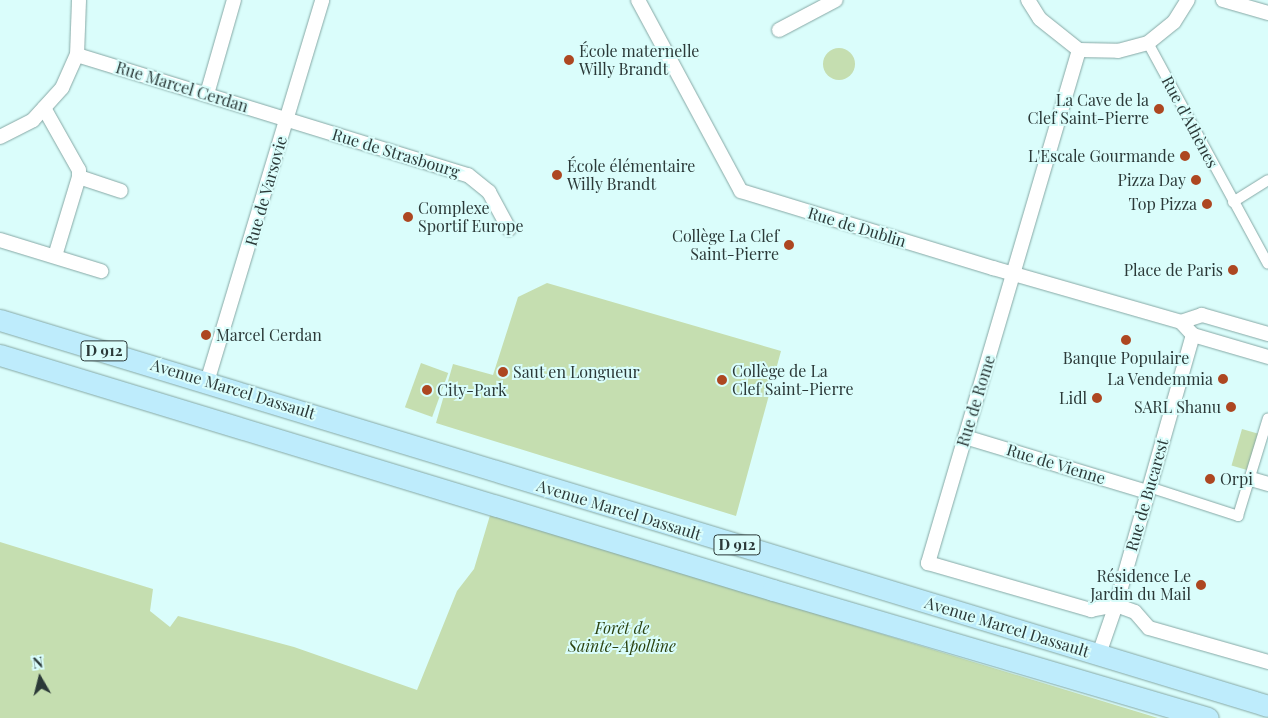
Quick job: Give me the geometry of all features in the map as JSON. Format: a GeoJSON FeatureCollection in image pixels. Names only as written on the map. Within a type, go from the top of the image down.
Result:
{"type":"FeatureCollection","features":[{"type":"Feature","properties":{"kind":"main road","name":"Avenue Marcel Dassault"},"geometry":{"type":"LineString","coordinates":[[0,320],[363,429],[398,443],[1268,706]]}},
{"type":"Feature","properties":{"kind":"main road","name":"Avenue Marcel Dassault"},"geometry":{"type":"LineString","coordinates":[[0,355],[782,593],[1208,718]]}},
{"type":"Feature","properties":{"kind":"street"},"geometry":{"type":"LineString","coordinates":[[1,136],[22,128],[62,88],[77,55],[79,0]]}},
{"type":"Feature","properties":{"kind":"street"},"geometry":{"type":"LineString","coordinates":[[207,94],[234,0]]}},
{"type":"Feature","properties":{"kind":"street","name":"Rue de Varsovie"},"geometry":{"type":"LineString","coordinates":[[208,382],[322,0]]}},
{"type":"Feature","properties":{"kind":"street","name":"Rue de Dublin"},"geometry":{"type":"LineString","coordinates":[[638,0],[741,190],[1015,275],[1181,322]]}},
{"type":"Feature","properties":{"kind":"street"},"geometry":{"type":"LineString","coordinates":[[779,30],[819,4],[836,0]]}},
{"type":"Feature","properties":{"kind":"street"},"geometry":{"type":"LineString","coordinates":[[1028,0],[1040,19],[1079,50],[1118,51],[1148,43],[1174,22],[1188,0]]}},
{"type":"Feature","properties":{"kind":"street"},"geometry":{"type":"LineString","coordinates":[[1223,0],[1268,14]]}},
{"type":"Feature","properties":{"kind":"street","name":"Rue d'Athènes"},"geometry":{"type":"LineString","coordinates":[[1148,43],[1233,202]]}},
{"type":"Feature","properties":{"kind":"street","name":"Rue de Rome"},"geometry":{"type":"LineString","coordinates":[[1079,50],[1015,275],[928,563],[1091,610],[1116,605]]}},
{"type":"Feature","properties":{"kind":"street","name":"Rue Marcel Cerdan"},"geometry":{"type":"LineString","coordinates":[[77,55],[287,120]]}},
{"type":"Feature","properties":{"kind":"street"},"geometry":{"type":"LineString","coordinates":[[44,108],[79,170],[79,177],[55,256]]}},
{"type":"Feature","properties":{"kind":"street","name":"Rue de Strasbourg"},"geometry":{"type":"LineString","coordinates":[[287,120],[468,175],[489,192],[509,229]]}},
{"type":"Feature","properties":{"kind":"street"},"geometry":{"type":"LineString","coordinates":[[79,177],[121,191]]}},
{"type":"Feature","properties":{"kind":"street"},"geometry":{"type":"LineString","coordinates":[[1268,180],[1233,202],[1268,264]]}},
{"type":"Feature","properties":{"kind":"street"},"geometry":{"type":"LineString","coordinates":[[0,240],[101,271]]}},
{"type":"Feature","properties":{"kind":"street"},"geometry":{"type":"LineString","coordinates":[[1268,334],[1202,314],[1181,322],[1193,335],[1268,357]]}},
{"type":"Feature","properties":{"kind":"street","name":"Rue de Bucarest"},"geometry":{"type":"LineString","coordinates":[[1099,654],[1116,605],[1193,335]]}},
{"type":"Feature","properties":{"kind":"street"},"geometry":{"type":"LineString","coordinates":[[1148,490],[1238,516],[1251,479],[1268,418]]}},
{"type":"Feature","properties":{"kind":"street","name":"Rue de Vienne"},"geometry":{"type":"LineString","coordinates":[[965,437],[1148,490]]}},
{"type":"Feature","properties":{"kind":"street"},"geometry":{"type":"LineString","coordinates":[[1251,479],[1268,484]]}},
{"type":"Feature","properties":{"kind":"street"},"geometry":{"type":"LineString","coordinates":[[1116,605],[1135,612],[1149,628],[1268,662]]}},
{"type":"Feature","properties":{"kind":"green space"},"geometry":{"type":"Polygon","coordinates":[[[839,48],[851,52],[855,64],[851,76],[839,80],[827,76],[823,64],[827,52],[839,48]]]}},
{"type":"Feature","properties":{"kind":"green space"},"geometry":{"type":"Polygon","coordinates":[[[547,283],[781,351],[736,516],[436,423],[453,364],[493,375],[518,297],[547,283]]]}},
{"type":"Feature","properties":{"kind":"green space","name":"City-Park"},"geometry":{"type":"Polygon","coordinates":[[[421,363],[448,373],[432,417],[405,407],[421,363]]]}},
{"type":"Feature","properties":{"kind":"green space"},"geometry":{"type":"Polygon","coordinates":[[[1242,429],[1267,436],[1257,473],[1232,466],[1242,429]]]}},
{"type":"Feature","properties":{"kind":"green space","name":"Forêt de Sainte-Apolline"},"geometry":{"type":"Polygon","coordinates":[[[491,512],[1158,718],[0,718],[0,542],[153,589],[150,611],[170,627],[178,616],[294,647],[417,690],[457,591],[474,569],[491,512]]]}},
{"type":"Feature","properties":{"kind":"place","name":"École maternelle Willy Brandt"},"geometry":{"type":"Point","coordinates":[569,60]}},
{"type":"Feature","properties":{"kind":"place","name":"La Cave de la Clef Saint-Pierre"},"geometry":{"type":"Point","coordinates":[1159,109]}},
{"type":"Feature","properties":{"kind":"place","name":"L'Escale Gourmande"},"geometry":{"type":"Point","coordinates":[1185,156]}},
{"type":"Feature","properties":{"kind":"place","name":"École élémentaire Willy Brandt"},"geometry":{"type":"Point","coordinates":[557,175]}},
{"type":"Feature","properties":{"kind":"place","name":"Pizza Day"},"geometry":{"type":"Point","coordinates":[1196,180]}},
{"type":"Feature","properties":{"kind":"place","name":"Top Pizza"},"geometry":{"type":"Point","coordinates":[1207,204]}},
{"type":"Feature","properties":{"kind":"place","name":"Complexe Sportif Europe"},"geometry":{"type":"Point","coordinates":[408,217]}},
{"type":"Feature","properties":{"kind":"place","name":"Collège La Clef Saint-Pierre"},"geometry":{"type":"Point","coordinates":[789,245]}},
{"type":"Feature","properties":{"kind":"place","name":"Place de Paris"},"geometry":{"type":"Point","coordinates":[1233,270]}},
{"type":"Feature","properties":{"kind":"place","name":"Marcel Cerdan"},"geometry":{"type":"Point","coordinates":[206,335]}},
{"type":"Feature","properties":{"kind":"place","name":"Banque Populaire"},"geometry":{"type":"Point","coordinates":[1126,340]}},
{"type":"Feature","properties":{"kind":"place","name":"Saut en Longueur"},"geometry":{"type":"Point","coordinates":[503,372]}},
{"type":"Feature","properties":{"kind":"place","name":"La Vendemmia"},"geometry":{"type":"Point","coordinates":[1223,379]}},
{"type":"Feature","properties":{"kind":"place","name":"Collège de La Clef Saint-Pierre"},"geometry":{"type":"Point","coordinates":[722,380]}},
{"type":"Feature","properties":{"kind":"place","name":"City-Park"},"geometry":{"type":"Point","coordinates":[427,390]}},
{"type":"Feature","properties":{"kind":"place","name":"Lidl"},"geometry":{"type":"Point","coordinates":[1097,398]}},
{"type":"Feature","properties":{"kind":"place","name":"SARL Shanu"},"geometry":{"type":"Point","coordinates":[1231,407]}},
{"type":"Feature","properties":{"kind":"place","name":"Orpi"},"geometry":{"type":"Point","coordinates":[1210,479]}},
{"type":"Feature","properties":{"kind":"place","name":"Résidence Le Jardin du Mail"},"geometry":{"type":"Point","coordinates":[1201,585]}}]}
